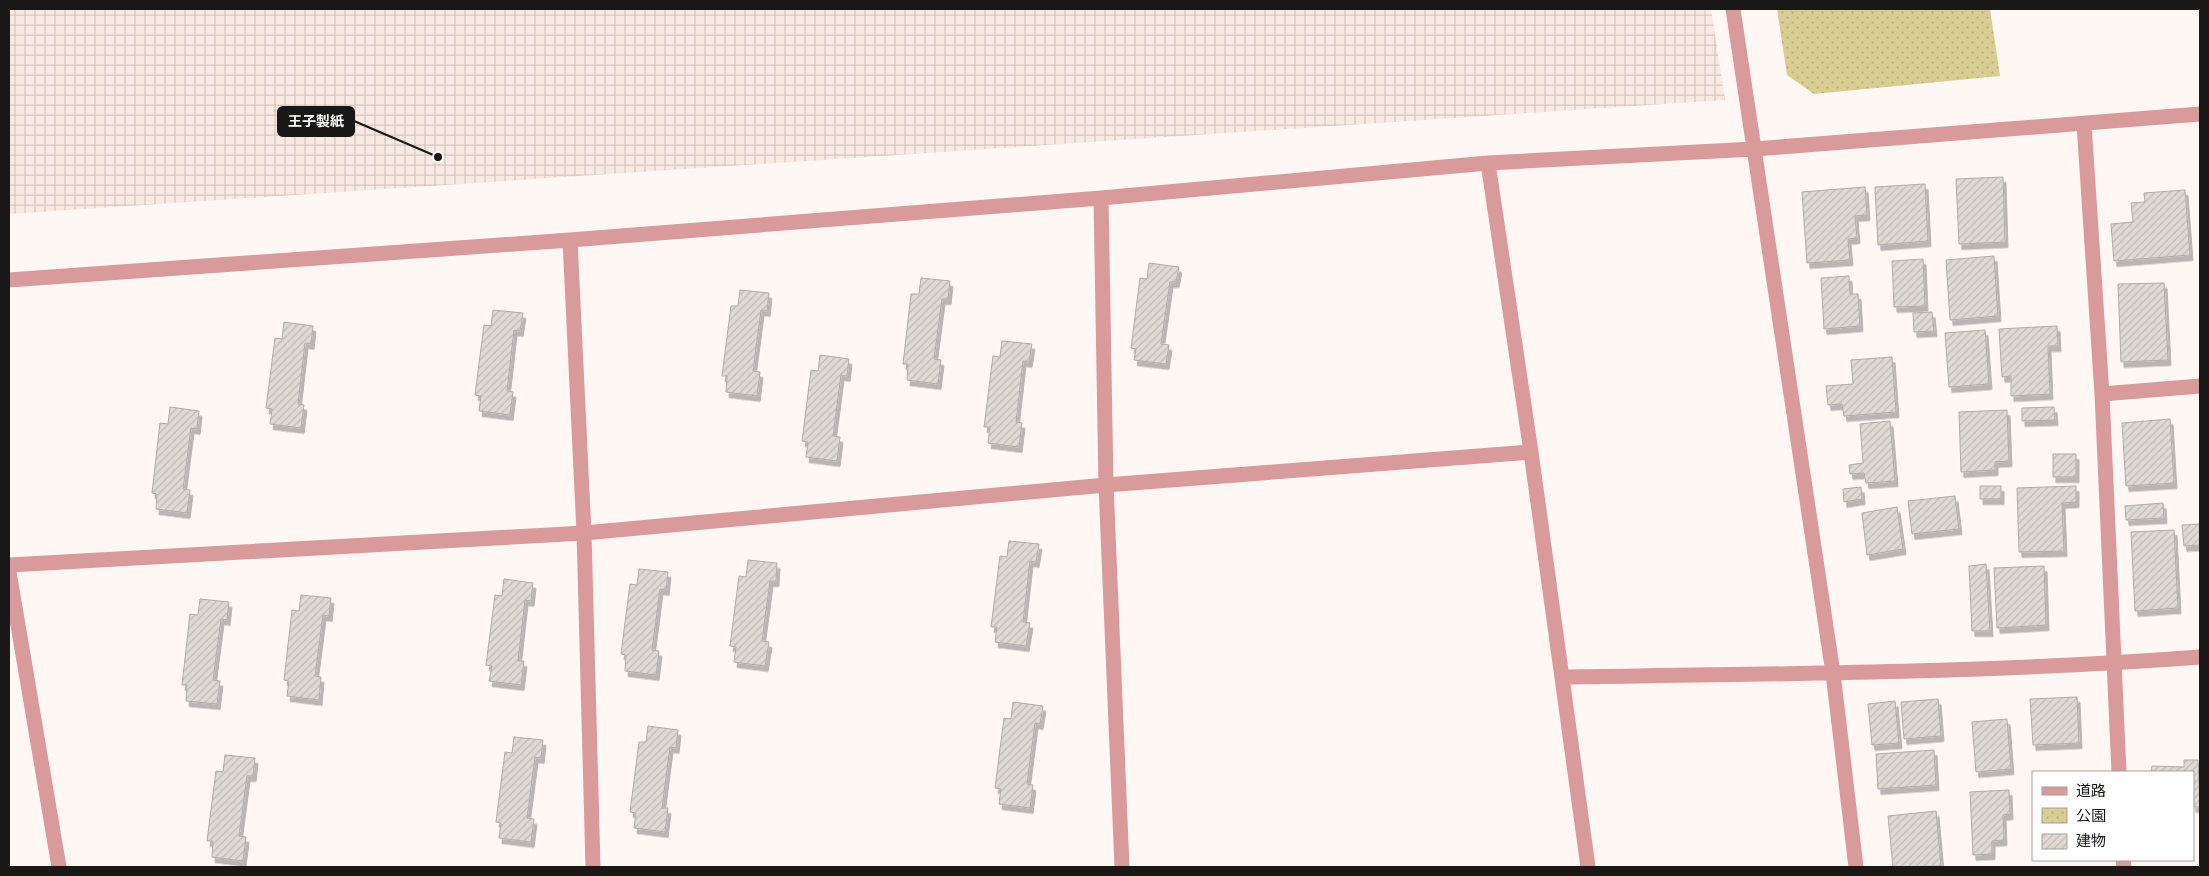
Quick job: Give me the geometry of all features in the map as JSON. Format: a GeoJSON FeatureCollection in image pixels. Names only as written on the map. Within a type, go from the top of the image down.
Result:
{"type":"FeatureCollection","features":[{"type":"Feature","properties":{"kind":"street"},"geometry":{"type":"LineString","coordinates":[[1733,9],[1833,673],[1856,867]]}},
{"type":"Feature","properties":{"kind":"street"},"geometry":{"type":"LineString","coordinates":[[9,280],[570,240],[1101,198],[1488,163],[1754,150],[2200,114]]}},
{"type":"Feature","properties":{"kind":"street"},"geometry":{"type":"LineString","coordinates":[[2084,124],[2102,394],[2119,771]]}},
{"type":"Feature","properties":{"kind":"street"},"geometry":{"type":"LineString","coordinates":[[1488,163],[1532,452],[1588,867]]}},
{"type":"Feature","properties":{"kind":"street"},"geometry":{"type":"LineString","coordinates":[[1101,198],[1106,485],[1122,867]]}},
{"type":"Feature","properties":{"kind":"street"},"geometry":{"type":"LineString","coordinates":[[570,240],[584,533],[593,867]]}},
{"type":"Feature","properties":{"kind":"street"},"geometry":{"type":"LineString","coordinates":[[2102,394],[2200,386]]}},
{"type":"Feature","properties":{"kind":"street"},"geometry":{"type":"LineString","coordinates":[[9,565],[584,533],[1106,485],[1532,452]]}},
{"type":"Feature","properties":{"kind":"street"},"geometry":{"type":"LineString","coordinates":[[9,572],[59,867]]}},
{"type":"Feature","properties":{"kind":"street"},"geometry":{"type":"LineString","coordinates":[[1562,677],[1833,673],[2114,664],[2200,657]]}},
{"type":"Feature","properties":{"kind":"shaded area"},"geometry":{"type":"Polygon","coordinates":[[[9,9],[1711,9],[1725,100],[9,214],[9,9]]]}},
{"type":"Feature","properties":{"kind":"green space"},"geometry":{"type":"Polygon","coordinates":[[[1777,9],[1990,9],[2000,76],[1814,94],[1787,75],[1777,9]]]}},
{"type":"Feature","properties":{"kind":"building"},"geometry":{"type":"Polygon","coordinates":[[[2003,177],[2005,242],[1959,244],[1956,179],[2003,177]]]}},
{"type":"Feature","properties":{"kind":"building"},"geometry":{"type":"Polygon","coordinates":[[[1925,184],[1928,241],[1878,245],[1875,187],[1925,184]]]}},
{"type":"Feature","properties":{"kind":"building"},"geometry":{"type":"Polygon","coordinates":[[[1865,187],[1867,215],[1855,216],[1857,238],[1848,239],[1850,260],[1807,263],[1802,192],[1865,187]]]}},
{"type":"Feature","properties":{"kind":"building"},"geometry":{"type":"Polygon","coordinates":[[[2185,190],[2190,255],[2114,261],[2111,224],[2133,222],[2131,203],[2145,202],[2144,193],[2185,190]]]}},
{"type":"Feature","properties":{"kind":"building"},"geometry":{"type":"Polygon","coordinates":[[[1994,256],[1998,316],[1950,320],[1946,260],[1994,256]]]}},
{"type":"Feature","properties":{"kind":"building"},"geometry":{"type":"Polygon","coordinates":[[[1923,259],[1925,306],[1894,307],[1892,261],[1923,259]]]}},
{"type":"Feature","properties":{"kind":"building"},"geometry":{"type":"Polygon","coordinates":[[[1149,263],[1179,267],[1176,282],[1170,282],[1161,344],[1169,345],[1166,364],[1134,360],[1136,349],[1131,348],[1140,278],[1147,279],[1149,263]]]}},
{"type":"Feature","properties":{"kind":"building"},"geometry":{"type":"Polygon","coordinates":[[[1849,276],[1850,294],[1858,294],[1860,326],[1824,329],[1821,278],[1849,276]]]}},
{"type":"Feature","properties":{"kind":"building"},"geometry":{"type":"Polygon","coordinates":[[[921,278],[950,281],[948,299],[942,299],[934,359],[941,360],[938,384],[907,380],[908,364],[903,364],[911,294],[919,294],[921,278]]]}},
{"type":"Feature","properties":{"kind":"building"},"geometry":{"type":"Polygon","coordinates":[[[2164,283],[2168,360],[2121,362],[2118,284],[2164,283]]]}},
{"type":"Feature","properties":{"kind":"building"},"geometry":{"type":"Polygon","coordinates":[[[740,290],[769,293],[767,311],[761,310],[753,371],[760,372],[757,396],[726,392],[727,376],[722,376],[731,306],[738,306],[740,290]]]}},
{"type":"Feature","properties":{"kind":"building"},"geometry":{"type":"Polygon","coordinates":[[[493,310],[523,313],[520,331],[514,330],[507,391],[513,392],[510,415],[479,411],[481,396],[475,395],[484,325],[491,326],[493,310]]]}},
{"type":"Feature","properties":{"kind":"building"},"geometry":{"type":"Polygon","coordinates":[[[1932,312],[1934,331],[1914,332],[1913,313],[1932,312]]]}},
{"type":"Feature","properties":{"kind":"building"},"geometry":{"type":"Polygon","coordinates":[[[284,322],[313,326],[311,344],[305,343],[298,404],[304,405],[301,428],[270,424],[272,409],[266,408],[275,338],[282,339],[284,322]]]}},
{"type":"Feature","properties":{"kind":"building"},"geometry":{"type":"Polygon","coordinates":[[[2057,326],[2058,346],[2048,346],[2050,394],[2011,396],[2011,376],[2002,377],[1999,329],[2057,326]]]}},
{"type":"Feature","properties":{"kind":"building"},"geometry":{"type":"Polygon","coordinates":[[[1985,330],[1989,384],[1949,387],[1945,333],[1985,330]]]}},
{"type":"Feature","properties":{"kind":"building"},"geometry":{"type":"Polygon","coordinates":[[[1002,341],[1032,344],[1029,362],[1023,361],[1016,422],[1022,423],[1019,447],[988,443],[990,427],[984,427],[993,356],[1000,357],[1002,341]]]}},
{"type":"Feature","properties":{"kind":"building"},"geometry":{"type":"Polygon","coordinates":[[[820,355],[849,359],[847,376],[841,375],[833,436],[840,437],[837,461],[806,457],[808,442],[802,441],[811,370],[818,371],[820,355]]]}},
{"type":"Feature","properties":{"kind":"building"},"geometry":{"type":"Polygon","coordinates":[[[1892,357],[1896,412],[1844,416],[1842,404],[1828,405],[1826,386],[1853,384],[1851,360],[1892,357]]]}},
{"type":"Feature","properties":{"kind":"building"},"geometry":{"type":"Polygon","coordinates":[[[170,407],[199,411],[197,429],[191,428],[183,489],[190,490],[187,513],[156,509],[157,494],[152,493],[160,423],[168,424],[170,407]]]}},
{"type":"Feature","properties":{"kind":"building"},"geometry":{"type":"Polygon","coordinates":[[[2054,407],[2055,420],[2022,421],[2022,408],[2054,407]]]}},
{"type":"Feature","properties":{"kind":"building"},"geometry":{"type":"Polygon","coordinates":[[[2007,410],[2009,461],[1995,462],[1995,470],[1961,472],[1959,412],[2007,410]]]}},
{"type":"Feature","properties":{"kind":"building"},"geometry":{"type":"Polygon","coordinates":[[[2170,419],[2174,483],[2126,486],[2122,423],[2170,419]]]}},
{"type":"Feature","properties":{"kind":"building"},"geometry":{"type":"Polygon","coordinates":[[[1890,421],[1895,481],[1866,483],[1864,473],[1850,474],[1849,465],[1863,463],[1860,424],[1890,421]]]}},
{"type":"Feature","properties":{"kind":"building"},"geometry":{"type":"Polygon","coordinates":[[[2053,454],[2076,454],[2076,477],[2053,477],[2053,454]]]}},
{"type":"Feature","properties":{"kind":"building"},"geometry":{"type":"Polygon","coordinates":[[[1980,486],[2001,486],[2001,499],[1980,499],[1980,486]]]}},
{"type":"Feature","properties":{"kind":"building"},"geometry":{"type":"Polygon","coordinates":[[[2076,486],[2076,502],[2062,503],[2064,551],[2019,552],[2017,488],[2076,486]]]}},
{"type":"Feature","properties":{"kind":"building"},"geometry":{"type":"Polygon","coordinates":[[[1861,487],[1862,499],[1844,502],[1843,489],[1861,487]]]}},
{"type":"Feature","properties":{"kind":"building"},"geometry":{"type":"Polygon","coordinates":[[[1955,496],[1959,529],[1912,534],[1908,501],[1955,496]]]}},
{"type":"Feature","properties":{"kind":"building"},"geometry":{"type":"Polygon","coordinates":[[[2163,503],[2164,518],[2126,520],[2125,506],[2163,503]]]}},
{"type":"Feature","properties":{"kind":"building"},"geometry":{"type":"Polygon","coordinates":[[[1897,507],[1903,549],[1867,555],[1862,513],[1897,507]]]}},
{"type":"Feature","properties":{"kind":"building"},"geometry":{"type":"Polygon","coordinates":[[[2200,524],[2200,545],[2184,546],[2182,525],[2200,524]]]}},
{"type":"Feature","properties":{"kind":"building"},"geometry":{"type":"Polygon","coordinates":[[[2174,530],[2178,608],[2135,611],[2131,532],[2174,530]]]}},
{"type":"Feature","properties":{"kind":"building"},"geometry":{"type":"Polygon","coordinates":[[[1009,541],[1039,544],[1036,562],[1030,561],[1023,622],[1030,623],[1026,646],[995,642],[997,627],[991,627],[1000,556],[1007,557],[1009,541]]]}},
{"type":"Feature","properties":{"kind":"building"},"geometry":{"type":"Polygon","coordinates":[[[748,560],[777,563],[776,581],[770,581],[762,641],[769,642],[765,666],[734,662],[736,647],[730,646],[739,576],[746,577],[748,560]]]}},
{"type":"Feature","properties":{"kind":"building"},"geometry":{"type":"Polygon","coordinates":[[[1986,564],[1990,631],[1972,631],[1969,566],[1986,564]]]}},
{"type":"Feature","properties":{"kind":"building"},"geometry":{"type":"Polygon","coordinates":[[[2044,566],[2046,625],[1997,628],[1994,568],[2044,566]]]}},
{"type":"Feature","properties":{"kind":"building"},"geometry":{"type":"Polygon","coordinates":[[[639,569],[668,572],[666,590],[660,589],[652,650],[659,651],[656,675],[625,671],[626,655],[621,654],[630,584],[637,585],[639,569]]]}},
{"type":"Feature","properties":{"kind":"building"},"geometry":{"type":"Polygon","coordinates":[[[504,579],[533,583],[531,601],[525,600],[518,661],[524,661],[521,685],[489,681],[492,666],[486,665],[495,595],[502,596],[504,579]]]}},
{"type":"Feature","properties":{"kind":"building"},"geometry":{"type":"Polygon","coordinates":[[[301,595],[331,598],[329,616],[323,615],[315,676],[321,677],[319,700],[287,696],[289,681],[284,680],[292,610],[299,611],[301,595]]]}},
{"type":"Feature","properties":{"kind":"building"},"geometry":{"type":"Polygon","coordinates":[[[200,599],[229,602],[227,620],[221,619],[213,680],[220,681],[217,704],[186,701],[187,685],[182,685],[190,614],[198,615],[200,599]]]}},
{"type":"Feature","properties":{"kind":"building"},"geometry":{"type":"Polygon","coordinates":[[[2077,697],[2079,743],[2033,745],[2030,699],[2077,697]]]}},
{"type":"Feature","properties":{"kind":"building"},"geometry":{"type":"Polygon","coordinates":[[[1938,699],[1941,736],[1904,739],[1901,702],[1938,699]]]}},
{"type":"Feature","properties":{"kind":"building"},"geometry":{"type":"Polygon","coordinates":[[[1895,701],[1899,743],[1872,745],[1868,704],[1895,701]]]}},
{"type":"Feature","properties":{"kind":"building"},"geometry":{"type":"Polygon","coordinates":[[[1013,702],[1043,706],[1040,724],[1035,723],[1027,784],[1033,785],[1030,808],[999,804],[1001,789],[995,788],[1004,718],[1011,719],[1013,702]]]}},
{"type":"Feature","properties":{"kind":"building"},"geometry":{"type":"Polygon","coordinates":[[[2007,719],[2011,769],[1976,772],[1972,722],[2007,719]]]}},
{"type":"Feature","properties":{"kind":"building"},"geometry":{"type":"Polygon","coordinates":[[[648,726],[678,730],[676,748],[670,747],[662,808],[668,808],[665,832],[634,828],[636,813],[630,812],[639,742],[646,742],[648,726]]]}},
{"type":"Feature","properties":{"kind":"building"},"geometry":{"type":"Polygon","coordinates":[[[514,737],[543,740],[541,758],[535,757],[527,818],[534,819],[531,842],[499,838],[501,823],[496,822],[505,752],[512,753],[514,737]]]}},
{"type":"Feature","properties":{"kind":"building"},"geometry":{"type":"Polygon","coordinates":[[[1934,750],[1936,785],[1878,789],[1876,754],[1934,750]]]}},
{"type":"Feature","properties":{"kind":"building"},"geometry":{"type":"Polygon","coordinates":[[[225,755],[255,758],[253,776],[247,776],[239,836],[246,837],[243,861],[212,857],[213,841],[207,841],[216,771],[223,772],[225,755]]]}},
{"type":"Feature","properties":{"kind":"building"},"geometry":{"type":"Polygon","coordinates":[[[2184,760],[2198,760],[2200,807],[2194,807],[2194,771],[2151,771],[2152,766],[2184,767],[2184,760]]]}},
{"type":"Feature","properties":{"kind":"building"},"geometry":{"type":"Polygon","coordinates":[[[2009,790],[2010,814],[2003,815],[2004,840],[1992,841],[1992,854],[1973,855],[1970,792],[2009,790]]]}},
{"type":"Feature","properties":{"kind":"building"},"geometry":{"type":"Polygon","coordinates":[[[1936,811],[1941,866],[1893,867],[1888,816],[1936,811]]]}},
{"type":"Feature","properties":{"kind":"place","name":"王子製紙"},"geometry":{"type":"Point","coordinates":[438,157]}}]}
